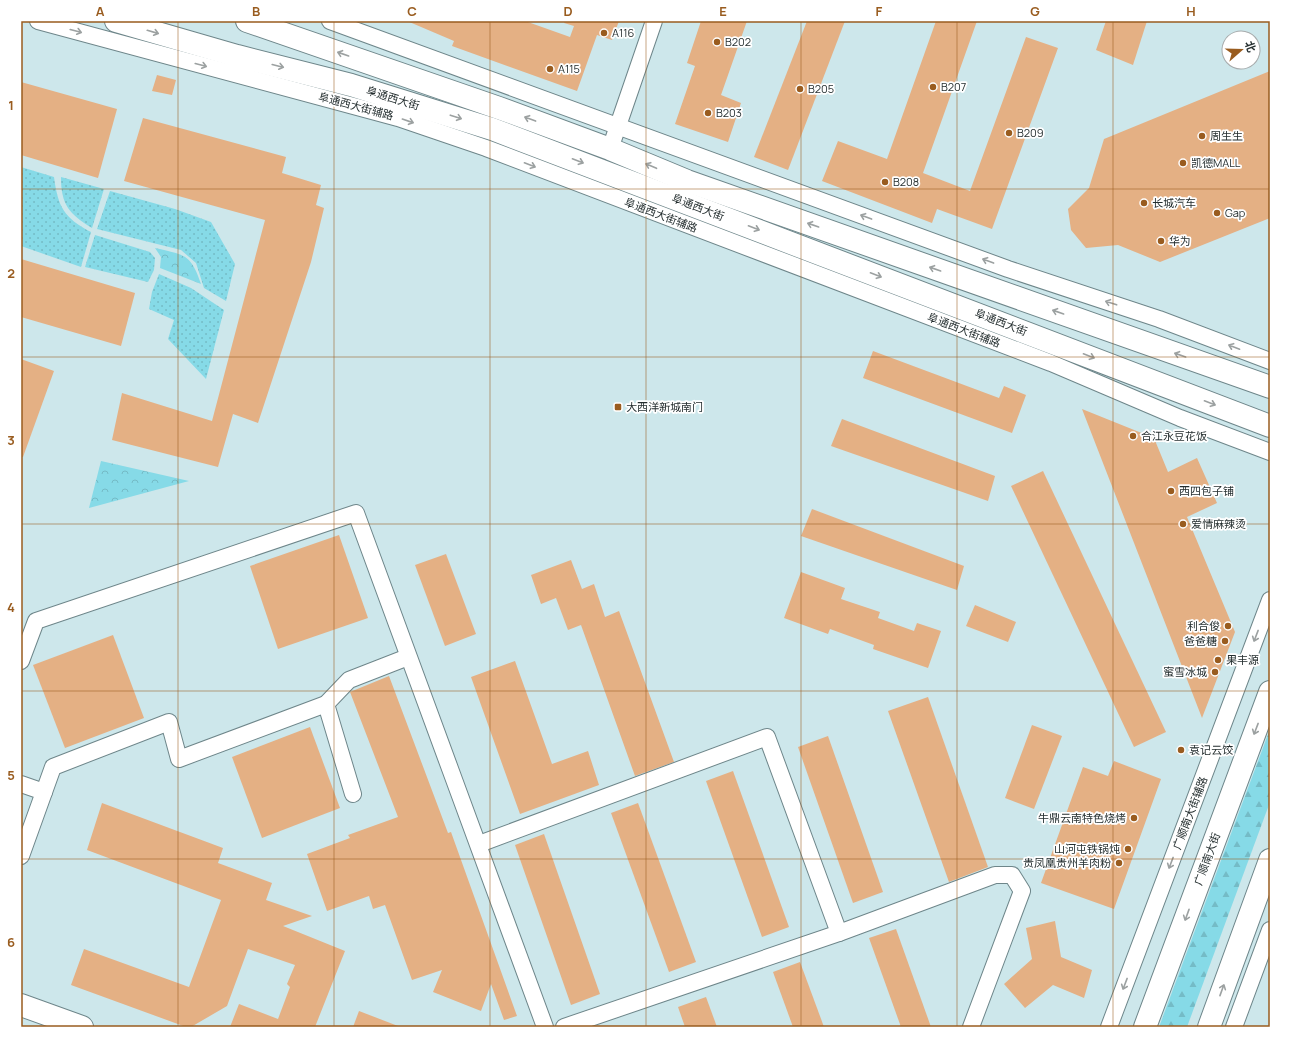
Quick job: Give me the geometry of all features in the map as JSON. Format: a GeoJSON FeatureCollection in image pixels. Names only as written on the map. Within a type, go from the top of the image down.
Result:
{"type":"FeatureCollection","features":[{"type":"Feature","properties":{"kind":"main road","name":"阜通西大街"},"geometry":{"type":"LineString","coordinates":[[116,21],[237,56],[351,85],[492,129],[1270,426]]}},
{"type":"Feature","properties":{"kind":"main road","name":"阜通西大街"},"geometry":{"type":"LineString","coordinates":[[247,21],[499,108],[610,149],[687,181],[1270,387]]}},
{"type":"Feature","properties":{"kind":"main road","name":"广顺南大街"},"geometry":{"type":"LineString","coordinates":[[1145,1027],[1270,692]]}},
{"type":"Feature","properties":{"kind":"main road"},"geometry":{"type":"LineString","coordinates":[[1209,1027],[1270,860]]}},
{"type":"Feature","properties":{"kind":"main road"},"geometry":{"type":"LineString","coordinates":[[21,1005],[82,1027]]}},
{"type":"Feature","properties":{"kind":"street","name":"阜通西大街辅路"},"geometry":{"type":"LineString","coordinates":[[38,21],[398,118],[486,148],[1051,363],[1180,418],[1270,452]]}},
{"type":"Feature","properties":{"kind":"street"},"geometry":{"type":"LineString","coordinates":[[330,21],[1008,269],[1159,319],[1270,361]]}},
{"type":"Feature","properties":{"kind":"street"},"geometry":{"type":"LineString","coordinates":[[610,149],[654,21]]}},
{"type":"Feature","properties":{"kind":"street"},"geometry":{"type":"LineString","coordinates":[[21,661],[36,621],[356,513],[408,657],[479,844],[545,1027]]}},
{"type":"Feature","properties":{"kind":"street","name":"广顺南大街辅路"},"geometry":{"type":"LineString","coordinates":[[1109,1027],[1270,600]]}},
{"type":"Feature","properties":{"kind":"street"},"geometry":{"type":"LineString","coordinates":[[21,856],[53,767],[169,722],[179,759],[326,704],[349,680],[408,657]]}},
{"type":"Feature","properties":{"kind":"street"},"geometry":{"type":"LineString","coordinates":[[326,704],[353,794]]}},
{"type":"Feature","properties":{"kind":"street"},"geometry":{"type":"LineString","coordinates":[[479,844],[767,737],[839,933]]}},
{"type":"Feature","properties":{"kind":"street"},"geometry":{"type":"LineString","coordinates":[[21,784],[44,792]]}},
{"type":"Feature","properties":{"kind":"street"},"geometry":{"type":"LineString","coordinates":[[564,1027],[839,933],[995,875],[1012,875],[1022,891],[971,1027]]}},
{"type":"Feature","properties":{"kind":"street"},"geometry":{"type":"LineString","coordinates":[[1234,1027],[1270,930]]}},
{"type":"Feature","properties":{"kind":"green space"},"geometry":{"type":"Polygon","coordinates":[[[21,167],[54,177],[60,204],[68,216],[74,222],[91,232],[81,267],[21,246],[21,167]]]}},
{"type":"Feature","properties":{"kind":"green space"},"geometry":{"type":"Polygon","coordinates":[[[61,177],[104,189],[92,228],[77,218],[68,208],[61,187],[61,177]]]}},
{"type":"Feature","properties":{"kind":"green space"},"geometry":{"type":"Polygon","coordinates":[[[110,191],[175,209],[211,222],[235,264],[226,301],[204,288],[196,263],[181,250],[97,229],[110,191]]]}},
{"type":"Feature","properties":{"kind":"green space"},"geometry":{"type":"Polygon","coordinates":[[[95,235],[150,252],[155,258],[154,270],[148,282],[85,267],[95,235]]]}},
{"type":"Feature","properties":{"kind":"green space"},"geometry":{"type":"Polygon","coordinates":[[[155,248],[186,257],[194,267],[201,284],[160,268],[161,257],[155,248]]]}},
{"type":"Feature","properties":{"kind":"green space"},"geometry":{"type":"Polygon","coordinates":[[[159,274],[191,288],[224,310],[206,379],[168,339],[174,320],[149,309],[152,292],[159,274]]]}},
{"type":"Feature","properties":{"kind":"green space"},"geometry":{"type":"Polygon","coordinates":[[[101,461],[189,481],[89,508],[101,461]]]}},
{"type":"Feature","properties":{"kind":"green space"},"geometry":{"type":"Polygon","coordinates":[[[1270,729],[1270,802],[1187,1027],[1159,1027],[1270,729]]]}},
{"type":"Feature","properties":{"kind":"building","name":"A115"},"geometry":{"type":"Polygon","coordinates":[[[407,21],[525,21],[570,37],[574,26],[564,23],[565,21],[619,21],[612,40],[597,35],[577,91],[452,46],[454,41],[407,21]]]}},
{"type":"Feature","properties":{"kind":"building"},"geometry":{"type":"Polygon","coordinates":[[[701,21],[747,21],[721,95],[741,103],[728,142],[675,124],[695,66],[687,63],[701,21]]]}},
{"type":"Feature","properties":{"kind":"building","name":"B205"},"geometry":{"type":"Polygon","coordinates":[[[807,21],[845,21],[788,170],[754,157],[807,21]]]}},
{"type":"Feature","properties":{"kind":"building"},"geometry":{"type":"Polygon","coordinates":[[[936,21],[977,21],[923,173],[970,191],[1026,37],[1058,48],[992,229],[937,209],[932,223],[822,181],[838,141],[887,159],[936,21]]]}},
{"type":"Feature","properties":{"kind":"building"},"geometry":{"type":"Polygon","coordinates":[[[1106,21],[1147,21],[1133,65],[1096,50],[1106,21]]]}},
{"type":"Feature","properties":{"kind":"building","name":"凯德MALL"},"geometry":{"type":"Polygon","coordinates":[[[1270,71],[1270,218],[1160,262],[1118,245],[1086,248],[1071,230],[1068,209],[1089,188],[1104,139],[1270,71]]]}},
{"type":"Feature","properties":{"kind":"building"},"geometry":{"type":"Polygon","coordinates":[[[157,75],[176,80],[172,95],[152,91],[157,75]]]}},
{"type":"Feature","properties":{"kind":"building"},"geometry":{"type":"Polygon","coordinates":[[[21,82],[117,109],[98,178],[21,155],[21,82]]]}},
{"type":"Feature","properties":{"kind":"building"},"geometry":{"type":"Polygon","coordinates":[[[143,118],[286,157],[282,173],[321,185],[316,205],[324,208],[311,262],[258,423],[233,414],[218,467],[112,440],[122,393],[212,421],[265,220],[124,181],[143,118]]]}},
{"type":"Feature","properties":{"kind":"building"},"geometry":{"type":"Polygon","coordinates":[[[21,259],[135,293],[121,346],[21,317],[21,259]]]}},
{"type":"Feature","properties":{"kind":"building"},"geometry":{"type":"Polygon","coordinates":[[[873,351],[999,398],[1004,386],[1026,395],[1012,433],[863,378],[873,351]]]}},
{"type":"Feature","properties":{"kind":"building"},"geometry":{"type":"Polygon","coordinates":[[[21,359],[54,371],[23,457],[21,457],[21,359]]]}},
{"type":"Feature","properties":{"kind":"building"},"geometry":{"type":"Polygon","coordinates":[[[1082,409],[1154,438],[1168,472],[1197,458],[1217,503],[1187,517],[1235,632],[1202,718],[1082,409]]]}},
{"type":"Feature","properties":{"kind":"building"},"geometry":{"type":"Polygon","coordinates":[[[842,419],[995,476],[988,501],[831,446],[842,419]]]}},
{"type":"Feature","properties":{"kind":"building"},"geometry":{"type":"Polygon","coordinates":[[[1043,471],[1166,732],[1134,747],[1011,486],[1043,471]]]}},
{"type":"Feature","properties":{"kind":"building"},"geometry":{"type":"Polygon","coordinates":[[[812,509],[964,566],[957,590],[801,536],[812,509]]]}},
{"type":"Feature","properties":{"kind":"building"},"geometry":{"type":"Polygon","coordinates":[[[339,535],[368,618],[278,649],[250,566],[339,535]]]}},
{"type":"Feature","properties":{"kind":"building"},"geometry":{"type":"Polygon","coordinates":[[[446,554],[476,634],[445,646],[415,565],[446,554]]]}},
{"type":"Feature","properties":{"kind":"building"},"geometry":{"type":"Polygon","coordinates":[[[571,560],[582,589],[594,584],[605,617],[619,611],[674,762],[635,776],[581,625],[568,630],[556,598],[541,604],[531,575],[571,560]]]}},
{"type":"Feature","properties":{"kind":"building"},"geometry":{"type":"Polygon","coordinates":[[[801,572],[845,588],[841,599],[880,612],[878,618],[914,631],[917,623],[941,631],[928,668],[873,649],[874,645],[830,629],[828,634],[784,618],[801,572]]]}},
{"type":"Feature","properties":{"kind":"building"},"geometry":{"type":"Polygon","coordinates":[[[975,605],[1016,622],[1008,642],[966,626],[975,605]]]}},
{"type":"Feature","properties":{"kind":"building"},"geometry":{"type":"Polygon","coordinates":[[[113,635],[144,718],[65,748],[33,665],[113,635]]]}},
{"type":"Feature","properties":{"kind":"building"},"geometry":{"type":"Polygon","coordinates":[[[515,661],[552,764],[588,751],[599,785],[520,814],[471,677],[515,661]]]}},
{"type":"Feature","properties":{"kind":"building"},"geometry":{"type":"Polygon","coordinates":[[[389,676],[448,833],[451,832],[517,1016],[504,1020],[491,984],[481,1011],[433,992],[442,970],[412,980],[385,905],[373,909],[369,896],[327,911],[307,854],[350,838],[348,835],[398,817],[350,692],[389,676]]]}},
{"type":"Feature","properties":{"kind":"building"},"geometry":{"type":"Polygon","coordinates":[[[928,697],[988,867],[949,882],[888,711],[928,697]]]}},
{"type":"Feature","properties":{"kind":"building"},"geometry":{"type":"Polygon","coordinates":[[[1032,725],[1062,736],[1034,809],[1005,798],[1032,725]]]}},
{"type":"Feature","properties":{"kind":"building"},"geometry":{"type":"Polygon","coordinates":[[[310,727],[340,808],[262,838],[232,757],[310,727]]]}},
{"type":"Feature","properties":{"kind":"building"},"geometry":{"type":"Polygon","coordinates":[[[828,736],[883,892],[853,903],[798,747],[828,736]]]}},
{"type":"Feature","properties":{"kind":"building"},"geometry":{"type":"Polygon","coordinates":[[[1114,761],[1161,779],[1114,909],[1041,883],[1083,767],[1108,776],[1114,761]]]}},
{"type":"Feature","properties":{"kind":"building"},"geometry":{"type":"Polygon","coordinates":[[[733,771],[789,927],[762,937],[706,781],[733,771]]]}},
{"type":"Feature","properties":{"kind":"building"},"geometry":{"type":"Polygon","coordinates":[[[102,803],[223,848],[218,863],[272,883],[266,900],[312,916],[283,926],[345,951],[315,1027],[230,1027],[239,1004],[278,1019],[290,987],[287,984],[295,965],[248,949],[227,1006],[191,1027],[186,1027],[71,985],[84,949],[189,987],[221,900],[87,850],[102,803]]]}},
{"type":"Feature","properties":{"kind":"building"},"geometry":{"type":"Polygon","coordinates":[[[638,803],[696,962],[669,972],[611,813],[638,803]]]}},
{"type":"Feature","properties":{"kind":"building"},"geometry":{"type":"Polygon","coordinates":[[[544,834],[600,994],[571,1005],[515,845],[544,834]]]}},
{"type":"Feature","properties":{"kind":"building"},"geometry":{"type":"Polygon","coordinates":[[[1055,921],[1061,957],[1092,970],[1084,998],[1053,985],[1025,1008],[1004,984],[1032,959],[1026,928],[1055,921]]]}},
{"type":"Feature","properties":{"kind":"building"},"geometry":{"type":"Polygon","coordinates":[[[896,929],[931,1027],[901,1027],[869,938],[896,929]]]}},
{"type":"Feature","properties":{"kind":"building"},"geometry":{"type":"Polygon","coordinates":[[[800,962],[824,1027],[793,1027],[773,972],[800,962]]]}},
{"type":"Feature","properties":{"kind":"building"},"geometry":{"type":"Polygon","coordinates":[[[706,997],[717,1027],[685,1027],[678,1007],[706,997]]]}},
{"type":"Feature","properties":{"kind":"building"},"geometry":{"type":"Polygon","coordinates":[[[359,1011],[398,1026],[398,1027],[353,1027],[359,1011]]]}},
{"type":"Feature","properties":{"kind":"place","name":"A116"},"geometry":{"type":"Point","coordinates":[604,33]}},
{"type":"Feature","properties":{"kind":"place","name":"B202"},"geometry":{"type":"Point","coordinates":[717,42]}},
{"type":"Feature","properties":{"kind":"place","name":"A115"},"geometry":{"type":"Point","coordinates":[550,69]}},
{"type":"Feature","properties":{"kind":"place","name":"B207"},"geometry":{"type":"Point","coordinates":[933,87]}},
{"type":"Feature","properties":{"kind":"place","name":"B205"},"geometry":{"type":"Point","coordinates":[800,89]}},
{"type":"Feature","properties":{"kind":"place","name":"B203"},"geometry":{"type":"Point","coordinates":[708,113]}},
{"type":"Feature","properties":{"kind":"place","name":"B209"},"geometry":{"type":"Point","coordinates":[1009,133]}},
{"type":"Feature","properties":{"kind":"place","name":"周生生"},"geometry":{"type":"Point","coordinates":[1202,136]}},
{"type":"Feature","properties":{"kind":"place","name":"凯德MALL"},"geometry":{"type":"Point","coordinates":[1183,163]}},
{"type":"Feature","properties":{"kind":"place","name":"B208"},"geometry":{"type":"Point","coordinates":[885,182]}},
{"type":"Feature","properties":{"kind":"place","name":"长城汽车"},"geometry":{"type":"Point","coordinates":[1144,203]}},
{"type":"Feature","properties":{"kind":"place","name":"Gap"},"geometry":{"type":"Point","coordinates":[1217,213]}},
{"type":"Feature","properties":{"kind":"place","name":"华为"},"geometry":{"type":"Point","coordinates":[1161,241]}},
{"type":"Feature","properties":{"kind":"place","name":"大西洋新城南门"},"geometry":{"type":"Point","coordinates":[618,407]}},
{"type":"Feature","properties":{"kind":"place","name":"合江永豆花饭"},"geometry":{"type":"Point","coordinates":[1133,436]}},
{"type":"Feature","properties":{"kind":"place","name":"西四包子铺"},"geometry":{"type":"Point","coordinates":[1171,491]}},
{"type":"Feature","properties":{"kind":"place","name":"爱情麻辣烫"},"geometry":{"type":"Point","coordinates":[1183,524]}},
{"type":"Feature","properties":{"kind":"place","name":"利合俊"},"geometry":{"type":"Point","coordinates":[1228,626]}},
{"type":"Feature","properties":{"kind":"place","name":"爸爸糖"},"geometry":{"type":"Point","coordinates":[1225,641]}},
{"type":"Feature","properties":{"kind":"place","name":"果丰源"},"geometry":{"type":"Point","coordinates":[1218,660]}},
{"type":"Feature","properties":{"kind":"place","name":"蜜雪冰城"},"geometry":{"type":"Point","coordinates":[1215,672]}},
{"type":"Feature","properties":{"kind":"place","name":"袁记云饺"},"geometry":{"type":"Point","coordinates":[1181,750]}},
{"type":"Feature","properties":{"kind":"place","name":"牛鼎云南特色烧烤"},"geometry":{"type":"Point","coordinates":[1134,818]}},
{"type":"Feature","properties":{"kind":"place","name":"山河屯铁锅炖"},"geometry":{"type":"Point","coordinates":[1128,849]}},
{"type":"Feature","properties":{"kind":"place","name":"贵凤凰贵州羊肉粉"},"geometry":{"type":"Point","coordinates":[1119,863]}}]}
